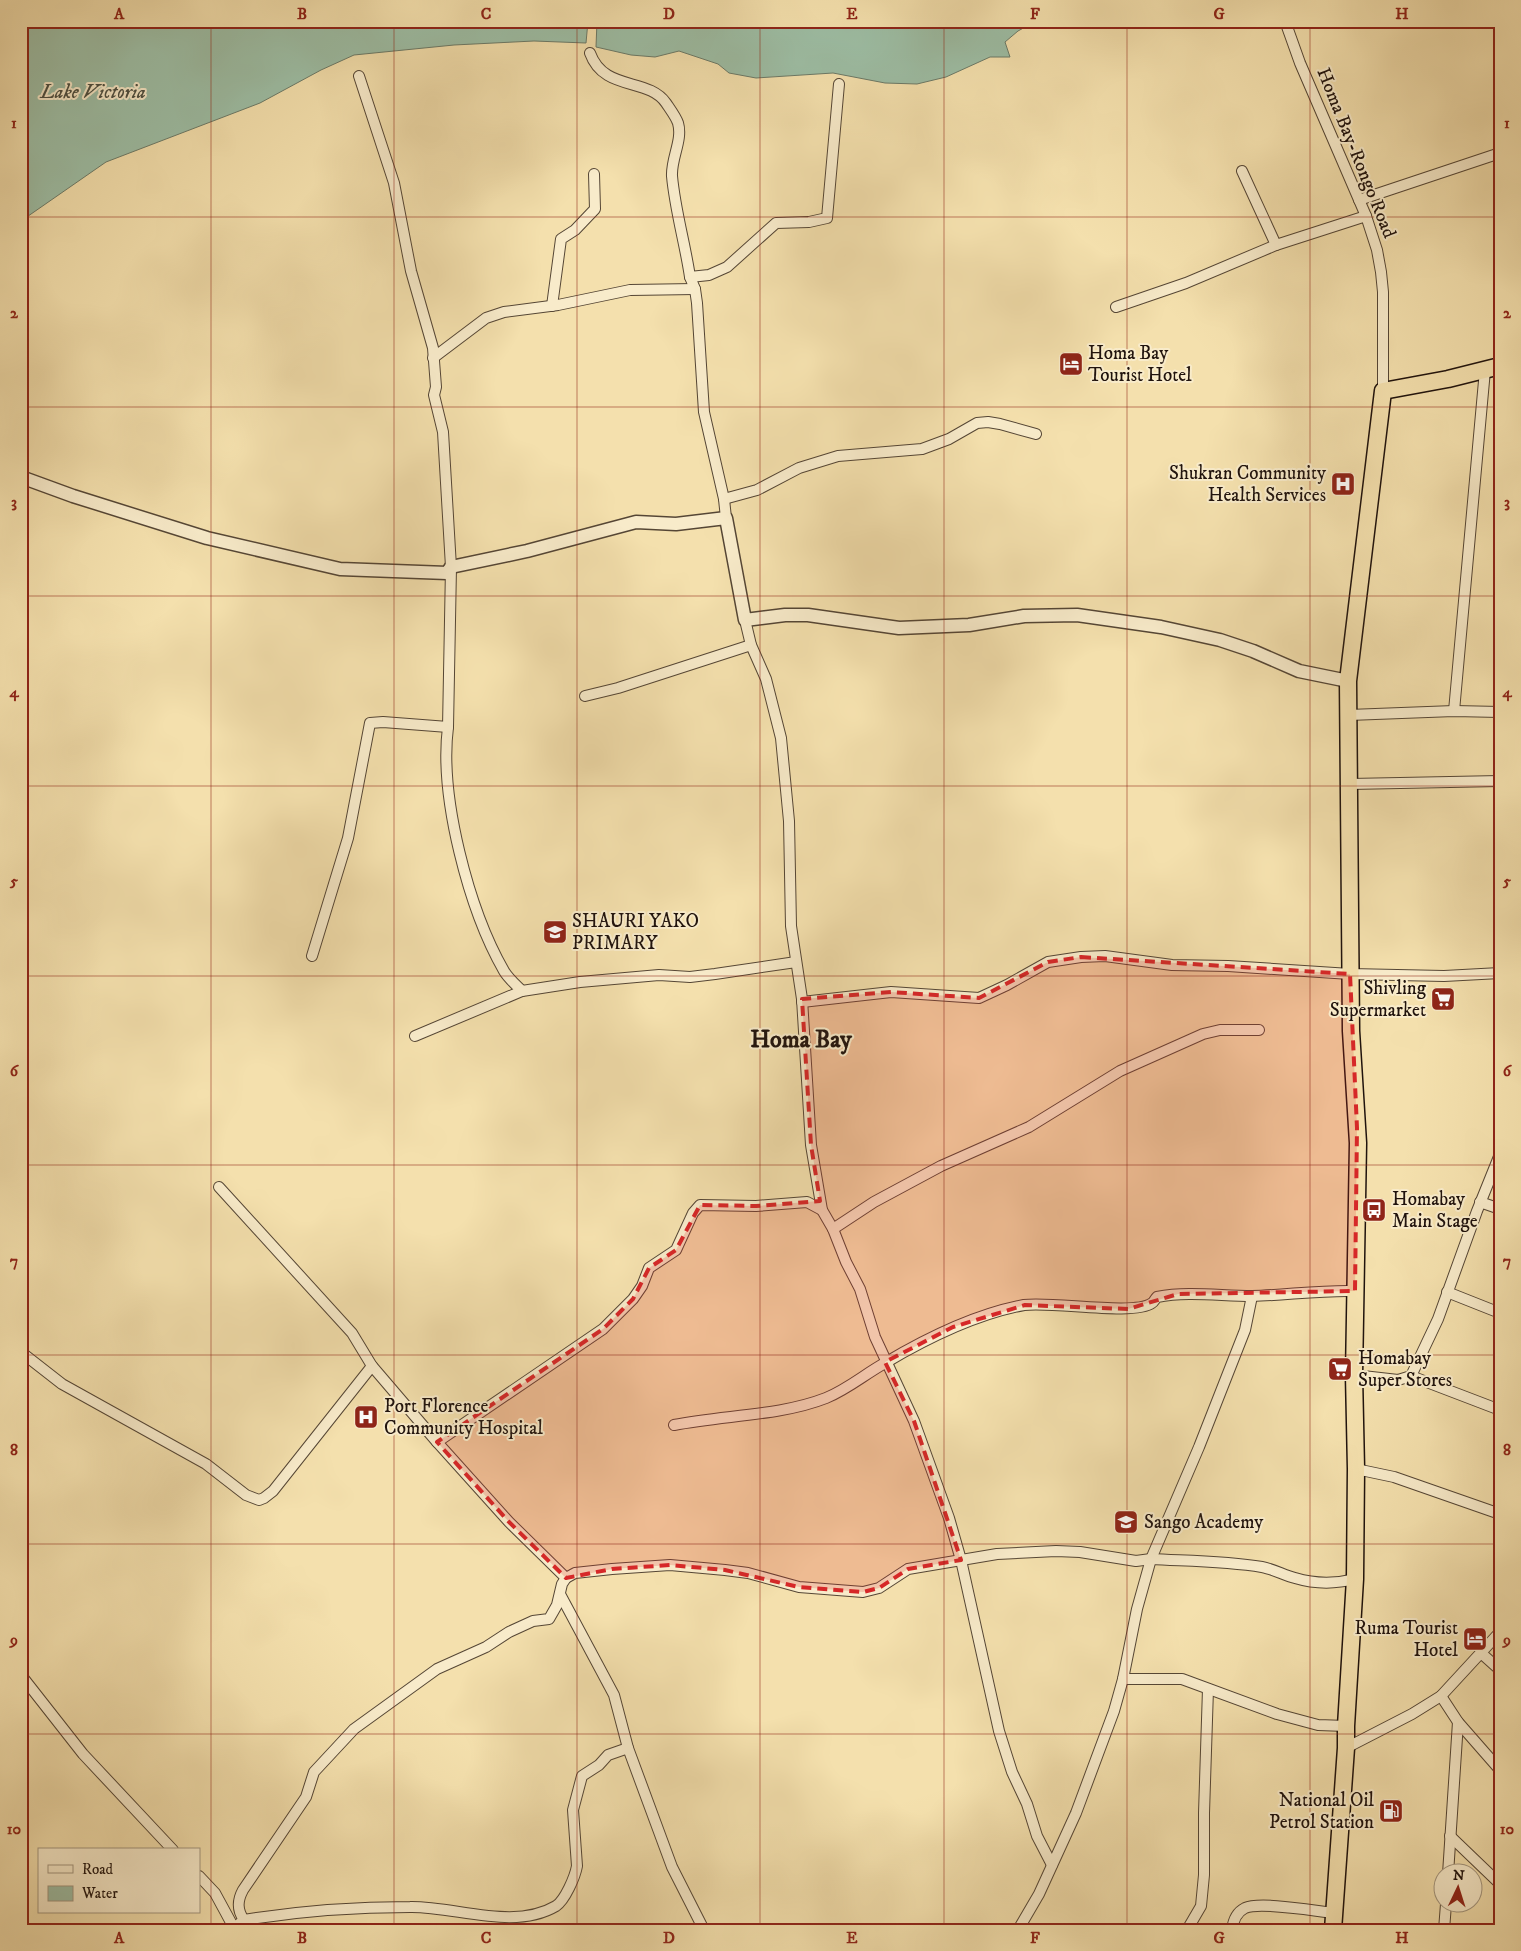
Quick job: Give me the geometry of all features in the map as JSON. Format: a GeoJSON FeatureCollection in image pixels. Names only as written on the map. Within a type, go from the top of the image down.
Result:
{"type":"FeatureCollection","features":[{"type":"Feature","properties":{"kind":"highway"},"geometry":{"type":"LineString","coordinates":[[1333,1930],[1346,1748],[1355,1579],[1356,1468],[1354,1375],[1358,1128],[1351,1031],[1348,681],[1383,391],[1448,379],[1492,368]]}},
{"type":"Feature","properties":{"kind":"street","name":"Homa Bay-Rongo Road"},"geometry":{"type":"LineString","coordinates":[[1285,21],[1300,63],[1366,216],[1377,250],[1381,272],[1383,391]]}},
{"type":"Feature","properties":{"kind":"street"},"geometry":{"type":"LineString","coordinates":[[590,53],[593,61],[603,73],[654,93],[665,101],[678,123],[678,139],[672,174],[675,201],[690,277],[695,289],[704,412],[724,499],[745,620],[751,645],[766,679],[781,738],[789,821],[790,926],[802,999],[811,1145],[822,1210],[833,1229],[846,1262],[860,1289],[875,1337],[914,1422],[949,1518],[961,1560],[999,1731],[1012,1772],[1027,1804],[1037,1836],[1052,1865]]}},
{"type":"Feature","properties":{"kind":"street"},"geometry":{"type":"LineString","coordinates":[[360,76],[394,183],[411,271],[433,348],[436,387],[434,395],[443,432],[451,567],[446,746],[448,794],[462,861],[485,931],[505,973],[522,991]]}},
{"type":"Feature","properties":{"kind":"street"},"geometry":{"type":"LineString","coordinates":[[690,277],[709,276],[728,267],[776,223],[809,222],[827,218],[839,84]]}},
{"type":"Feature","properties":{"kind":"street"},"geometry":{"type":"LineString","coordinates":[[1358,200],[1500,153]]}},
{"type":"Feature","properties":{"kind":"street"},"geometry":{"type":"LineString","coordinates":[[1242,171],[1276,245]]}},
{"type":"Feature","properties":{"kind":"street"},"geometry":{"type":"LineString","coordinates":[[552,306],[561,239],[575,230],[595,209],[594,174]]}},
{"type":"Feature","properties":{"kind":"street"},"geometry":{"type":"LineString","coordinates":[[1116,307],[1186,283],[1276,245],[1366,216]]}},
{"type":"Feature","properties":{"kind":"street"},"geometry":{"type":"LineString","coordinates":[[433,358],[486,318],[504,312],[592,300],[630,290],[695,289]]}},
{"type":"Feature","properties":{"kind":"street"},"geometry":{"type":"LineString","coordinates":[[1454,711],[1492,368]]}},
{"type":"Feature","properties":{"kind":"street"},"geometry":{"type":"LineString","coordinates":[[724,499],[757,490],[799,468],[838,456],[922,449],[949,439],[977,423],[1000,424],[1036,434]]}},
{"type":"Feature","properties":{"kind":"street"},"geometry":{"type":"LineString","coordinates":[[21,477],[73,496],[207,538],[340,568],[446,573],[451,567],[636,522],[676,524],[726,518]]}},
{"type":"Feature","properties":{"kind":"street"},"geometry":{"type":"LineString","coordinates":[[745,620],[785,615],[808,615],[899,628],[914,628],[969,625],[1024,616],[1077,615],[1161,627],[1220,640],[1253,651],[1299,671],[1348,681]]}},
{"type":"Feature","properties":{"kind":"street"},"geometry":{"type":"LineString","coordinates":[[584,696],[618,688],[751,645]]}},
{"type":"Feature","properties":{"kind":"street"},"geometry":{"type":"LineString","coordinates":[[1349,715],[1454,711],[1500,712]]}},
{"type":"Feature","properties":{"kind":"street"},"geometry":{"type":"LineString","coordinates":[[312,956],[348,838],[370,723],[383,722],[448,728]]}},
{"type":"Feature","properties":{"kind":"street"},"geometry":{"type":"LineString","coordinates":[[1350,784],[1500,781]]}},
{"type":"Feature","properties":{"kind":"street"},"geometry":{"type":"LineString","coordinates":[[802,999],[802,1002],[891,992],[979,998],[1048,962],[1081,957],[1105,956],[1172,965],[1228,966],[1350,974],[1444,976],[1500,973]]}},
{"type":"Feature","properties":{"kind":"street"},"geometry":{"type":"LineString","coordinates":[[415,1036],[522,991],[580,982],[659,975],[690,977],[796,962]]}},
{"type":"Feature","properties":{"kind":"street"},"geometry":{"type":"LineString","coordinates":[[833,1229],[874,1202],[941,1166],[1029,1127],[1076,1100],[1104,1080],[1154,1055],[1203,1034],[1220,1030],[1259,1030]]}},
{"type":"Feature","properties":{"kind":"street"},"geometry":{"type":"LineString","coordinates":[[1411,1376],[1438,1319],[1480,1202],[1500,1154]]}},
{"type":"Feature","properties":{"kind":"street"},"geometry":{"type":"LineString","coordinates":[[219,1187],[352,1333],[372,1366],[437,1442],[509,1522],[566,1578]]}},
{"type":"Feature","properties":{"kind":"street"},"geometry":{"type":"LineString","coordinates":[[437,1442],[603,1329],[633,1299],[642,1286],[649,1268],[676,1250],[693,1214],[700,1205],[750,1206],[806,1202],[822,1210]]}},
{"type":"Feature","properties":{"kind":"street"},"geometry":{"type":"LineString","coordinates":[[1480,1202],[1500,1209]]}},
{"type":"Feature","properties":{"kind":"street"},"geometry":{"type":"LineString","coordinates":[[674,1425],[801,1406],[828,1397],[848,1387],[885,1362],[953,1327],[1025,1305],[1046,1303],[1128,1309],[1152,1303],[1157,1297],[1178,1294],[1252,1296],[1326,1290],[1355,1291]]}},
{"type":"Feature","properties":{"kind":"street"},"geometry":{"type":"LineString","coordinates":[[1448,1292],[1500,1313]]}},
{"type":"Feature","properties":{"kind":"street"},"geometry":{"type":"LineString","coordinates":[[1018,1930],[1039,1894],[1076,1814],[1124,1679],[1137,1609],[1151,1560],[1246,1330],[1252,1296]]}},
{"type":"Feature","properties":{"kind":"street"},"geometry":{"type":"LineString","coordinates":[[21,1352],[62,1384],[206,1464],[246,1495],[259,1500],[273,1491],[372,1366]]}},
{"type":"Feature","properties":{"kind":"street"},"geometry":{"type":"LineString","coordinates":[[1354,1375],[1398,1380],[1411,1376],[1500,1410]]}},
{"type":"Feature","properties":{"kind":"street"},"geometry":{"type":"LineString","coordinates":[[1356,1468],[1394,1477],[1500,1514]]}},
{"type":"Feature","properties":{"kind":"street"},"geometry":{"type":"LineString","coordinates":[[244,1920],[238,1908],[239,1897],[306,1797],[314,1772],[354,1729],[437,1669],[486,1647],[509,1632],[533,1620],[549,1619],[557,1604],[566,1578],[575,1573],[670,1565],[748,1573],[799,1587],[863,1592],[879,1588],[908,1569],[997,1554],[1056,1551],[1080,1552],[1136,1561],[1151,1560],[1264,1567],[1295,1578],[1337,1584],[1355,1579]]}},
{"type":"Feature","properties":{"kind":"street"},"geometry":{"type":"LineString","coordinates":[[560,1594],[614,1695],[628,1748],[672,1867],[704,1930]]}},
{"type":"Feature","properties":{"kind":"street"},"geometry":{"type":"LineString","coordinates":[[1346,1748],[1412,1714],[1441,1696],[1500,1632]]}},
{"type":"Feature","properties":{"kind":"street"},"geometry":{"type":"LineString","coordinates":[[1481,1653],[1500,1670]]}},
{"type":"Feature","properties":{"kind":"street"},"geometry":{"type":"LineString","coordinates":[[21,1675],[83,1754],[171,1848]]}},
{"type":"Feature","properties":{"kind":"street"},"geometry":{"type":"LineString","coordinates":[[1124,1679],[1182,1679],[1277,1714],[1318,1725],[1346,1726]]}},
{"type":"Feature","properties":{"kind":"street"},"geometry":{"type":"LineString","coordinates":[[1187,1930],[1201,1906],[1204,1875],[1208,1689]]}},
{"type":"Feature","properties":{"kind":"street"},"geometry":{"type":"LineString","coordinates":[[1441,1696],[1458,1722],[1500,1770]]}},
{"type":"Feature","properties":{"kind":"street"},"geometry":{"type":"LineString","coordinates":[[1449,1864],[1458,1722]]}},
{"type":"Feature","properties":{"kind":"street"},"geometry":{"type":"LineString","coordinates":[[200,1877],[214,1893],[234,1929],[244,1920],[322,1909],[413,1907],[479,1916],[515,1917],[539,1912],[557,1905],[576,1874],[573,1810],[582,1776],[600,1766],[608,1755],[628,1748]]}},
{"type":"Feature","properties":{"kind":"street"},"geometry":{"type":"LineString","coordinates":[[1450,1836],[1500,1884]]}},
{"type":"Feature","properties":{"kind":"street"},"geometry":{"type":"LineString","coordinates":[[1232,1930],[1232,1923],[1238,1913],[1246,1907],[1261,1906],[1334,1913]]}},
{"type":"Feature","properties":{"kind":"street"},"geometry":{"type":"LineString","coordinates":[[1444,1930],[1445,1914]]}},
{"type":"Feature","properties":{"kind":"highlighted area"},"geometry":{"type":"Polygon","coordinates":[[[1081,957],[1350,974],[1357,1128],[1355,1291],[1178,1294],[1128,1309],[1025,1305],[953,1327],[885,1362],[914,1421],[961,1560],[908,1569],[879,1588],[863,1592],[799,1587],[725,1570],[670,1565],[612,1569],[566,1578],[509,1522],[437,1442],[603,1329],[633,1299],[649,1268],[676,1250],[700,1205],[756,1206],[820,1201],[811,1145],[802,999],[891,992],[979,998],[1048,962],[1081,957]]]}},
{"type":"Feature","properties":{"kind":"water","name":"Lake Victoria"},"geometry":{"type":"Polygon","coordinates":[[[21,21],[588,21],[586,43],[534,41],[454,45],[354,55],[321,70],[260,103],[106,162],[21,221],[21,21]]]}},
{"type":"Feature","properties":{"kind":"water"},"geometry":{"type":"Polygon","coordinates":[[[597,21],[1036,21],[1018,31],[1005,42],[1010,57],[990,57],[946,77],[917,84],[885,83],[833,73],[756,78],[729,73],[718,64],[679,51],[655,57],[631,55],[596,47],[597,21]]]}},
{"type":"Feature","properties":{"kind":"place","name":"Homa Bay Tourist Hotel"},"geometry":{"type":"Point","coordinates":[1071,364]}},
{"type":"Feature","properties":{"kind":"place","name":"Shukran Community Health Services"},"geometry":{"type":"Point","coordinates":[1343,484]}},
{"type":"Feature","properties":{"kind":"place","name":"SHAURI YAKO PRIMARY"},"geometry":{"type":"Point","coordinates":[555,932]}},
{"type":"Feature","properties":{"kind":"place","name":"Shivling Supermarket"},"geometry":{"type":"Point","coordinates":[1443,999]}},
{"type":"Feature","properties":{"kind":"place","name":"Homabay Main Stage"},"geometry":{"type":"Point","coordinates":[1374,1210]}},
{"type":"Feature","properties":{"kind":"place","name":"Homabay Super Stores"},"geometry":{"type":"Point","coordinates":[1340,1369]}},
{"type":"Feature","properties":{"kind":"place","name":"Port Florence Community Hospital"},"geometry":{"type":"Point","coordinates":[366,1417]}},
{"type":"Feature","properties":{"kind":"place","name":"Sango Academy"},"geometry":{"type":"Point","coordinates":[1126,1522]}},
{"type":"Feature","properties":{"kind":"place","name":"Ruma Tourist Hotel"},"geometry":{"type":"Point","coordinates":[1475,1639]}},
{"type":"Feature","properties":{"kind":"place","name":"National Oil Petrol Station"},"geometry":{"type":"Point","coordinates":[1391,1811]}},
{"type":"Feature","properties":{"kind":"district","name":"Homa Bay"},"geometry":{"type":"Point","coordinates":[801,1040]}}]}
